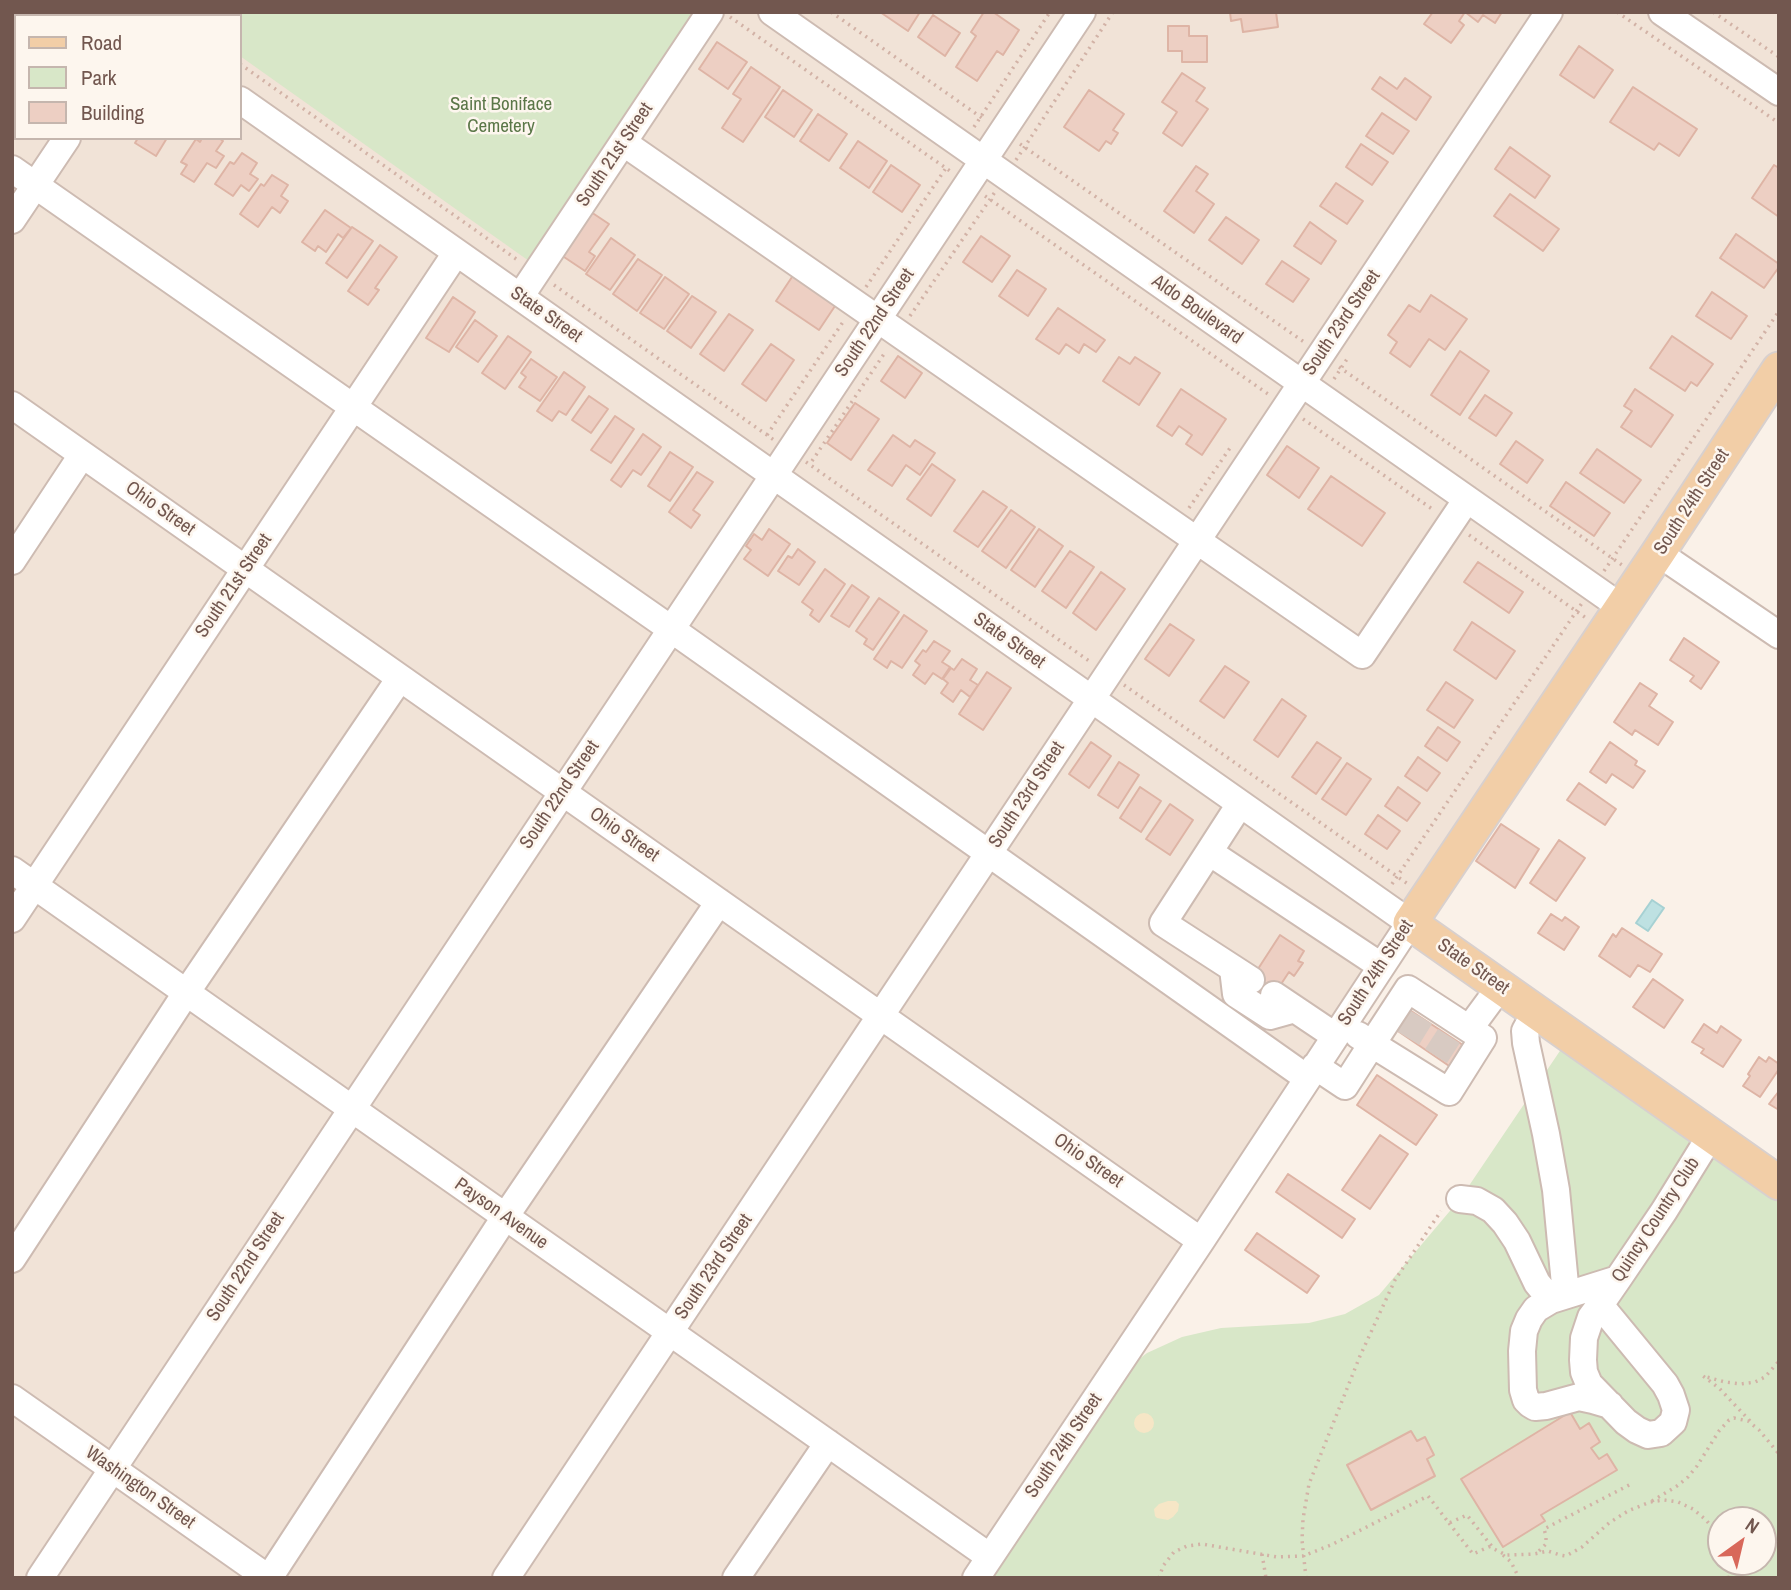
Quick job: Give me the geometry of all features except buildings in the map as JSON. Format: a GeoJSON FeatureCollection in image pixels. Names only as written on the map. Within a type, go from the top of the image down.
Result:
{"type":"FeatureCollection","features":[{"type":"Feature","properties":{"kind":"main road","name":"South 24th Street"},"geometry":{"type":"LineString","coordinates":[[1418,910],[1779,369]]}},
{"type":"Feature","properties":{"kind":"main road","name":"State Street"},"geometry":{"type":"LineString","coordinates":[[1418,910],[1500,986],[1779,1183]]}},
{"type":"Feature","properties":{"kind":"street","name":"South 21st Street"},"geometry":{"type":"LineString","coordinates":[[520,297],[710,12]]}},
{"type":"Feature","properties":{"kind":"street","name":"Aldo Boulevard"},"geometry":{"type":"LineString","coordinates":[[772,12],[1593,587],[1613,619]]}},
{"type":"Feature","properties":{"kind":"street","name":"South 22nd Street"},"geometry":{"type":"LineString","coordinates":[[40,1578],[968,183],[972,153],[991,124],[1082,12]]}},
{"type":"Feature","properties":{"kind":"street","name":"South 23rd Street"},"geometry":{"type":"LineString","coordinates":[[506,1578],[1108,674],[1187,533],[1302,384],[1549,12]]}},
{"type":"Feature","properties":{"kind":"street"},"geometry":{"type":"LineString","coordinates":[[1662,12],[1779,92]]}},
{"type":"Feature","properties":{"kind":"street","name":"State Street"},"geometry":{"type":"LineString","coordinates":[[242,101],[1240,804],[1418,910]]}},
{"type":"Feature","properties":{"kind":"street"},"geometry":{"type":"LineString","coordinates":[[12,220],[66,140]]}},
{"type":"Feature","properties":{"kind":"street"},"geometry":{"type":"LineString","coordinates":[[624,143],[1362,655],[1467,499]]}},
{"type":"Feature","properties":{"kind":"street"},"geometry":{"type":"LineString","coordinates":[[12,169],[1268,1050],[1345,1086],[1408,989],[1414,1029]]}},
{"type":"Feature","properties":{"kind":"street","name":"South 21st Street"},"geometry":{"type":"LineString","coordinates":[[12,919],[456,253]]}},
{"type":"Feature","properties":{"kind":"street","name":"Ohio Street"},"geometry":{"type":"LineString","coordinates":[[12,405],[1201,1241]]}},
{"type":"Feature","properties":{"kind":"street"},"geometry":{"type":"LineString","coordinates":[[12,561],[82,455]]}},
{"type":"Feature","properties":{"kind":"street"},"geometry":{"type":"LineString","coordinates":[[1650,565],[1779,635]]}},
{"type":"Feature","properties":{"kind":"street"},"geometry":{"type":"LineString","coordinates":[[12,1259],[186,993],[400,678]]}},
{"type":"Feature","properties":{"kind":"street"},"geometry":{"type":"LineString","coordinates":[[1240,804],[1163,923],[1242,974],[1236,994],[1270,1016],[1284,1002]]}},
{"type":"Feature","properties":{"kind":"street"},"geometry":{"type":"LineString","coordinates":[[1209,852],[1381,966]]}},
{"type":"Feature","properties":{"kind":"street","name":"Payson Avenue"},"geometry":{"type":"LineString","coordinates":[[12,870],[828,1443],[983,1568]]}},
{"type":"Feature","properties":{"kind":"street"},"geometry":{"type":"LineString","coordinates":[[269,1578],[505,1217],[719,902]]}},
{"type":"Feature","properties":{"kind":"street","name":"South 24th Street"},"geometry":{"type":"LineString","coordinates":[[983,1568],[1418,910]]}},
{"type":"Feature","properties":{"kind":"street"},"geometry":{"type":"LineString","coordinates":[[1447,1044],[1500,986]]}},
{"type":"Feature","properties":{"kind":"street"},"geometry":{"type":"LineString","coordinates":[[1268,1050],[1284,1002]]}},
{"type":"Feature","properties":{"kind":"street"},"geometry":{"type":"LineString","coordinates":[[1284,1002],[1372,1044],[1414,1029],[1447,1044]]}},
{"type":"Feature","properties":{"kind":"street"},"geometry":{"type":"LineString","coordinates":[[1536,1011],[1525,1031],[1556,1190],[1559,1298]]}},
{"type":"Feature","properties":{"kind":"street"},"geometry":{"type":"LineString","coordinates":[[1414,1029],[1447,1044]]}},
{"type":"Feature","properties":{"kind":"street","name":"Quincy Country Club"},"geometry":{"type":"LineString","coordinates":[[1600,1304],[1671,1395],[1676,1410],[1673,1422],[1661,1433],[1648,1435],[1637,1430],[1589,1384],[1584,1372],[1582,1350],[1586,1328],[1600,1304],[1664,1211],[1711,1135]]}},
{"type":"Feature","properties":{"kind":"street"},"geometry":{"type":"LineString","coordinates":[[1460,1199],[1478,1201],[1493,1210],[1506,1223],[1537,1283],[1559,1298]]}},
{"type":"Feature","properties":{"kind":"street"},"geometry":{"type":"LineString","coordinates":[[1610,1405],[1579,1397],[1535,1407],[1526,1400],[1522,1373],[1524,1331],[1536,1309],[1559,1298],[1618,1279]]}},
{"type":"Feature","properties":{"kind":"street","name":"Washington Street"},"geometry":{"type":"LineString","coordinates":[[12,1398],[269,1578]]}},
{"type":"Feature","properties":{"kind":"street"},"geometry":{"type":"LineString","coordinates":[[736,1578],[828,1443]]}},
{"type":"Feature","properties":{"kind":"path"},"geometry":{"type":"LineString","coordinates":[[724,12],[1577,611],[1613,619]]}},
{"type":"Feature","properties":{"kind":"path"},"geometry":{"type":"LineString","coordinates":[[831,12],[1612,558],[1650,565]]}},
{"type":"Feature","properties":{"kind":"path"},"geometry":{"type":"LineString","coordinates":[[972,153],[991,124],[1050,12]]}},
{"type":"Feature","properties":{"kind":"path"},"geometry":{"type":"LineString","coordinates":[[990,199],[1113,12]]}},
{"type":"Feature","properties":{"kind":"path"},"geometry":{"type":"LineString","coordinates":[[1617,12],[1779,123]]}},
{"type":"Feature","properties":{"kind":"path"},"geometry":{"type":"LineString","coordinates":[[1713,12],[1779,57]]}},
{"type":"Feature","properties":{"kind":"path"},"geometry":{"type":"LineString","coordinates":[[242,65],[1397,876],[1418,910]]}},
{"type":"Feature","properties":{"kind":"path"},"geometry":{"type":"LineString","coordinates":[[1397,876],[1779,311]]}},
{"type":"Feature","properties":{"kind":"path"},"geometry":{"type":"LineString","coordinates":[[1187,533],[1237,438]]}},
{"type":"Feature","properties":{"kind":"path"},"geometry":{"type":"LineString","coordinates":[[1306,1578],[1303,1518],[1309,1485],[1360,1356],[1395,1280],[1440,1212],[1460,1199]]}},
{"type":"Feature","properties":{"kind":"path"},"geometry":{"type":"LineString","coordinates":[[1779,1361],[1765,1377],[1755,1382],[1741,1384],[1703,1376],[1724,1393],[1779,1454]]}},
{"type":"Feature","properties":{"kind":"path"},"geometry":{"type":"LineString","coordinates":[[1502,1553],[1551,1552],[1563,1556],[1573,1553],[1609,1523],[1650,1502],[1688,1477],[1729,1420],[1740,1418],[1759,1430]]}},
{"type":"Feature","properties":{"kind":"path"},"geometry":{"type":"LineString","coordinates":[[1534,1554],[1546,1544],[1544,1529],[1633,1483]]}},
{"type":"Feature","properties":{"kind":"path"},"geometry":{"type":"LineString","coordinates":[[1159,1578],[1163,1566],[1174,1552],[1186,1546],[1202,1544],[1277,1557],[1303,1556],[1331,1545],[1429,1496],[1473,1554],[1491,1546]]}},
{"type":"Feature","properties":{"kind":"path"},"geometry":{"type":"LineString","coordinates":[[1650,1502],[1678,1502],[1693,1509],[1707,1521]]}},
{"type":"Feature","properties":{"kind":"path"},"geometry":{"type":"LineString","coordinates":[[1449,1523],[1466,1515],[1491,1546],[1511,1562],[1519,1578]]}},
{"type":"Feature","properties":{"kind":"path"},"geometry":{"type":"LineString","coordinates":[[1262,1554],[1266,1578]]}},
{"type":"Feature","properties":{"kind":"shaded area"},"geometry":{"type":"Polygon","coordinates":[[[12,12],[1779,12],[1779,369],[976,1578],[12,1578],[12,12]]]}},
{"type":"Feature","properties":{"kind":"green space","name":"Saint Boniface Cemetery"},"geometry":{"type":"Polygon","coordinates":[[[696,12],[529,261],[242,57],[242,14],[178,13],[696,12]]]}},
{"type":"Feature","properties":{"kind":"green space"},"geometry":{"type":"Polygon","coordinates":[[[1570,1036],[1779,1183],[1779,1578],[976,1578],[1104,1386],[1147,1353],[1182,1337],[1221,1328],[1309,1323],[1345,1314],[1379,1295],[1460,1199],[1570,1036]]]}},
{"type":"Feature","properties":{"kind":"sand"},"geometry":{"type":"Polygon","coordinates":[[[1140,1413],[1148,1413],[1154,1423],[1148,1433],[1140,1433],[1134,1427],[1134,1419],[1140,1413]]]}},
{"type":"Feature","properties":{"kind":"sand"},"geometry":{"type":"Polygon","coordinates":[[[1168,1501],[1176,1501],[1179,1504],[1178,1511],[1168,1520],[1157,1518],[1154,1509],[1168,1501]]]}},
{"type":"Feature","properties":{"kind":"water"},"geometry":{"type":"Polygon","coordinates":[[[1652,900],[1664,908],[1648,931],[1636,923],[1652,900]]]}},
{"type":"Feature","properties":{"kind":"tunnel"},"geometry":{"type":"LineString","coordinates":[[1408,1038],[1421,1017]]}},
{"type":"Feature","properties":{"kind":"tunnel"},"geometry":{"type":"LineString","coordinates":[[1436,1056],[1449,1036]]}}]}
